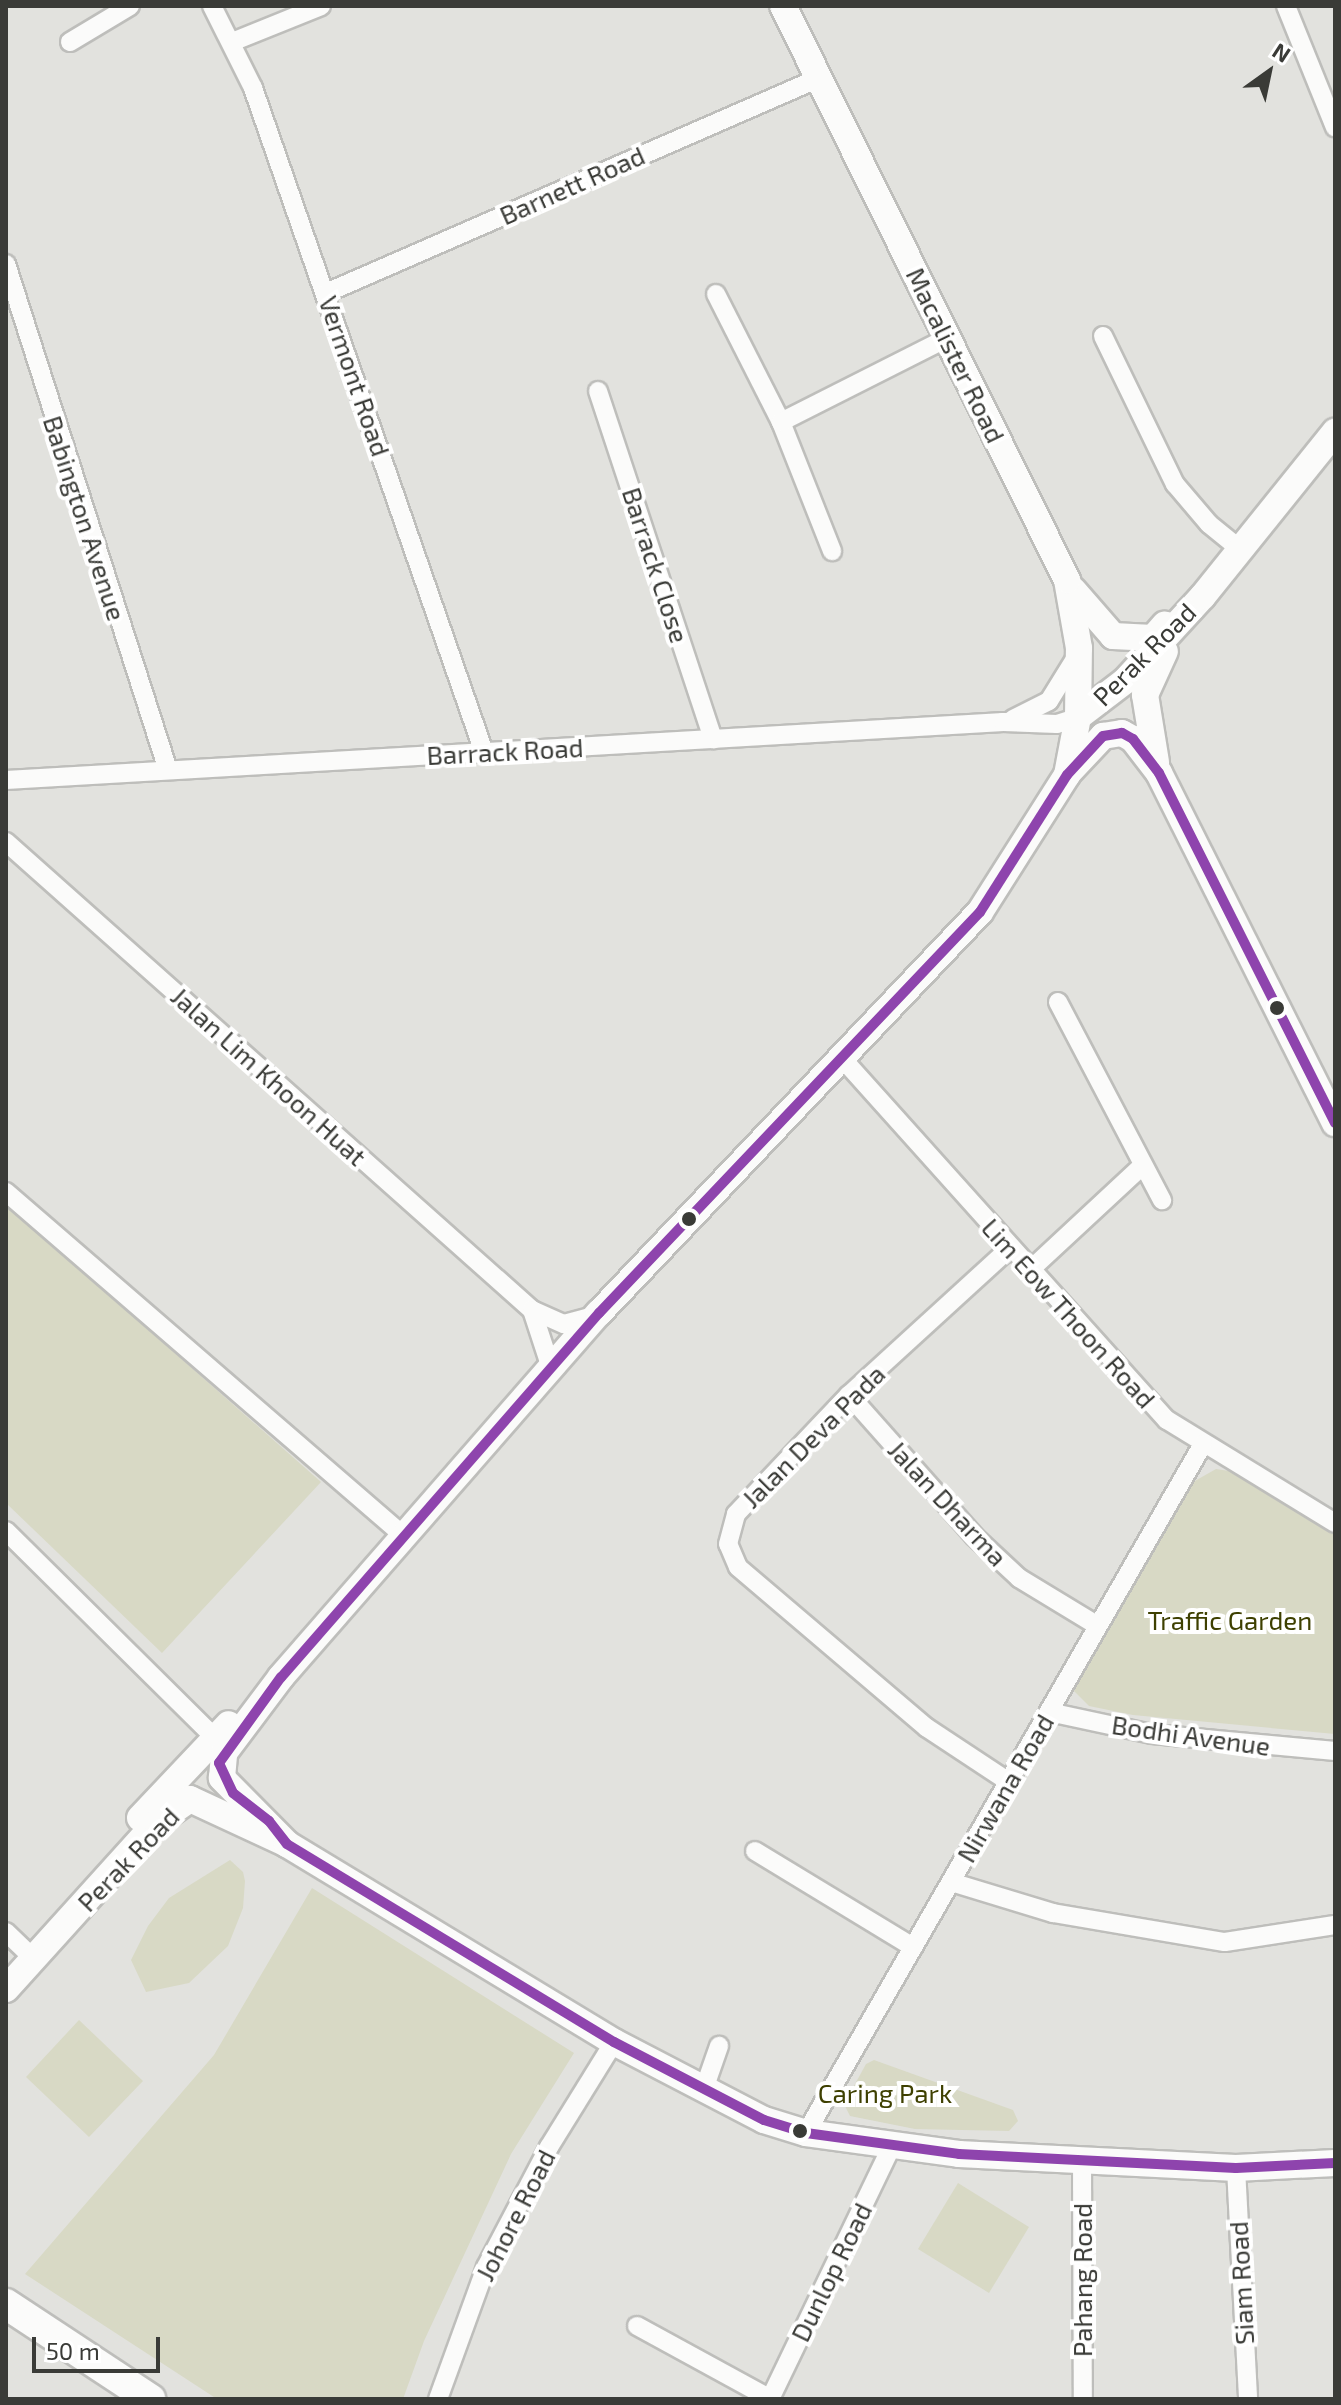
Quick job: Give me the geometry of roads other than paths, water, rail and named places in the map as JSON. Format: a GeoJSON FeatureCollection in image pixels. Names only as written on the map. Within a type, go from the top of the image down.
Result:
{"type":"FeatureCollection","features":[{"type":"Feature","properties":{"kind":"main road","name":"Macalister Road"},"geometry":{"type":"LineString","coordinates":[[783,6],[1067,580],[1079,648],[1078,717]]}},
{"type":"Feature","properties":{"kind":"main road","name":"Perak Road"},"geometry":{"type":"LineString","coordinates":[[287,1844],[269,1821],[233,1793],[222,1778],[219,1763],[281,1677],[599,1313],[980,912],[1067,775],[1078,717],[1125,681],[1186,614],[1335,432]]}},
{"type":"Feature","properties":{"kind":"main road"},"geometry":{"type":"LineString","coordinates":[[1067,580],[1096,622],[1113,636],[1153,638],[1225,556],[1239,548]]}},
{"type":"Feature","properties":{"kind":"main road"},"geometry":{"type":"LineString","coordinates":[[1159,773],[1145,695],[1149,678],[1186,614]]}},
{"type":"Feature","properties":{"kind":"main road"},"geometry":{"type":"LineString","coordinates":[[1067,775],[1096,741],[1111,732],[1133,739],[1159,773],[1335,1123]]}},
{"type":"Feature","properties":{"kind":"main road","name":"Perak Road"},"geometry":{"type":"LineString","coordinates":[[6,1989],[22,1950],[215,1738],[270,1681],[281,1677]]}},
{"type":"Feature","properties":{"kind":"main road","name":"Perak Road"},"geometry":{"type":"LineString","coordinates":[[22,1950],[181,1803],[205,1803],[260,1835],[287,1844]]}},
{"type":"Feature","properties":{"kind":"main road"},"geometry":{"type":"LineString","coordinates":[[287,1844],[614,2042],[703,2092],[806,2133],[892,2145],[1082,2162],[1236,2168],[1335,2163]]}},
{"type":"Feature","properties":{"kind":"main road"},"geometry":{"type":"LineString","coordinates":[[6,2304],[150,2399]]}},
{"type":"Feature","properties":{"kind":"main road"},"geometry":{"type":"LineString","coordinates":[[6,2326],[112,2399]]}},
{"type":"Feature","properties":{"kind":"street"},"geometry":{"type":"LineString","coordinates":[[70,42],[130,6]]}},
{"type":"Feature","properties":{"kind":"street","name":"Vermont Road"},"geometry":{"type":"LineString","coordinates":[[212,6],[232,42],[326,293],[484,752]]}},
{"type":"Feature","properties":{"kind":"street"},"geometry":{"type":"LineString","coordinates":[[232,42],[321,6]]}},
{"type":"Feature","properties":{"kind":"street"},"geometry":{"type":"LineString","coordinates":[[1286,6],[1335,127]]}},
{"type":"Feature","properties":{"kind":"street","name":"Barnett Road"},"geometry":{"type":"LineString","coordinates":[[326,293],[819,78]]}},
{"type":"Feature","properties":{"kind":"street","name":"Babington Avenue"},"geometry":{"type":"LineString","coordinates":[[6,264],[168,770]]}},
{"type":"Feature","properties":{"kind":"street"},"geometry":{"type":"LineString","coordinates":[[716,294],[781,422],[832,551]]}},
{"type":"Feature","properties":{"kind":"street"},"geometry":{"type":"LineString","coordinates":[[1103,336],[1175,484],[1209,524],[1239,548]]}},
{"type":"Feature","properties":{"kind":"street"},"geometry":{"type":"LineString","coordinates":[[781,422],[947,338]]}},
{"type":"Feature","properties":{"kind":"street","name":"Barrack Close"},"geometry":{"type":"LineString","coordinates":[[598,391],[713,739]]}},
{"type":"Feature","properties":{"kind":"street","name":"Barrack Road"},"geometry":{"type":"LineString","coordinates":[[1003,722],[1049,701],[1079,648]]}},
{"type":"Feature","properties":{"kind":"street","name":"Barrack Road"},"geometry":{"type":"LineString","coordinates":[[6,780],[1003,722],[1057,724],[1078,717]]}},
{"type":"Feature","properties":{"kind":"street","name":"Jalan Lim Khoon Huat"},"geometry":{"type":"LineString","coordinates":[[6,842],[532,1310],[564,1324],[599,1313]]}},
{"type":"Feature","properties":{"kind":"street"},"geometry":{"type":"LineString","coordinates":[[1058,1002],[1141,1167],[1162,1200]]}},
{"type":"Feature","properties":{"kind":"street","name":"Lim Eow Thoon Road"},"geometry":{"type":"LineString","coordinates":[[841,1057],[1135,1389],[1203,1444],[1335,1523]]}},
{"type":"Feature","properties":{"kind":"street"},"geometry":{"type":"LineString","coordinates":[[1029,1271],[1141,1167]]}},
{"type":"Feature","properties":{"kind":"street"},"geometry":{"type":"LineString","coordinates":[[6,1192],[404,1536]]}},
{"type":"Feature","properties":{"kind":"street","name":"Jalan Deva Pada"},"geometry":{"type":"LineString","coordinates":[[1009,1782],[927,1728],[729,1555],[729,1527],[736,1514],[849,1395],[1010,1248]]}},
{"type":"Feature","properties":{"kind":"street"},"geometry":{"type":"LineString","coordinates":[[532,1310],[551,1368]]}},
{"type":"Feature","properties":{"kind":"street","name":"Jalan Dharma"},"geometry":{"type":"LineString","coordinates":[[849,1395],[996,1557],[1019,1578],[1098,1626]]}},
{"type":"Feature","properties":{"kind":"street","name":"Nirwana Road"},"geometry":{"type":"LineString","coordinates":[[806,2133],[1203,1444]]}},
{"type":"Feature","properties":{"kind":"street"},"geometry":{"type":"LineString","coordinates":[[6,1531],[215,1738]]}},
{"type":"Feature","properties":{"kind":"street","name":"Bodhi Avenue"},"geometry":{"type":"LineString","coordinates":[[1049,1712],[1152,1734],[1335,1751]]}},
{"type":"Feature","properties":{"kind":"street"},"geometry":{"type":"LineString","coordinates":[[755,1851],[913,1947]]}},
{"type":"Feature","properties":{"kind":"street"},"geometry":{"type":"LineString","coordinates":[[951,1882],[1053,1913],[1225,1942],[1335,1925]]}},
{"type":"Feature","properties":{"kind":"street","name":"Johore Road"},"geometry":{"type":"LineString","coordinates":[[438,2399],[486,2267],[549,2147],[614,2042]]}},
{"type":"Feature","properties":{"kind":"street"},"geometry":{"type":"LineString","coordinates":[[703,2092],[719,2046]]}},
{"type":"Feature","properties":{"kind":"street","name":"Dunlop Road"},"geometry":{"type":"LineString","coordinates":[[770,2399],[892,2145]]}},
{"type":"Feature","properties":{"kind":"street","name":"Pahang Road"},"geometry":{"type":"LineString","coordinates":[[1082,2162],[1083,2399]]}},
{"type":"Feature","properties":{"kind":"street","name":"Siam Road"},"geometry":{"type":"LineString","coordinates":[[1236,2168],[1248,2399]]}},
{"type":"Feature","properties":{"kind":"street"},"geometry":{"type":"LineString","coordinates":[[637,2326],[770,2399]]}},
{"type":"Feature","properties":{"kind":"park label","name":"Traffic Garden"},"geometry":{"type":"Point","coordinates":[1230,1620]}},
{"type":"Feature","properties":{"kind":"park label","name":"Caring Park"},"geometry":{"type":"Point","coordinates":[885,2093]}}]}
